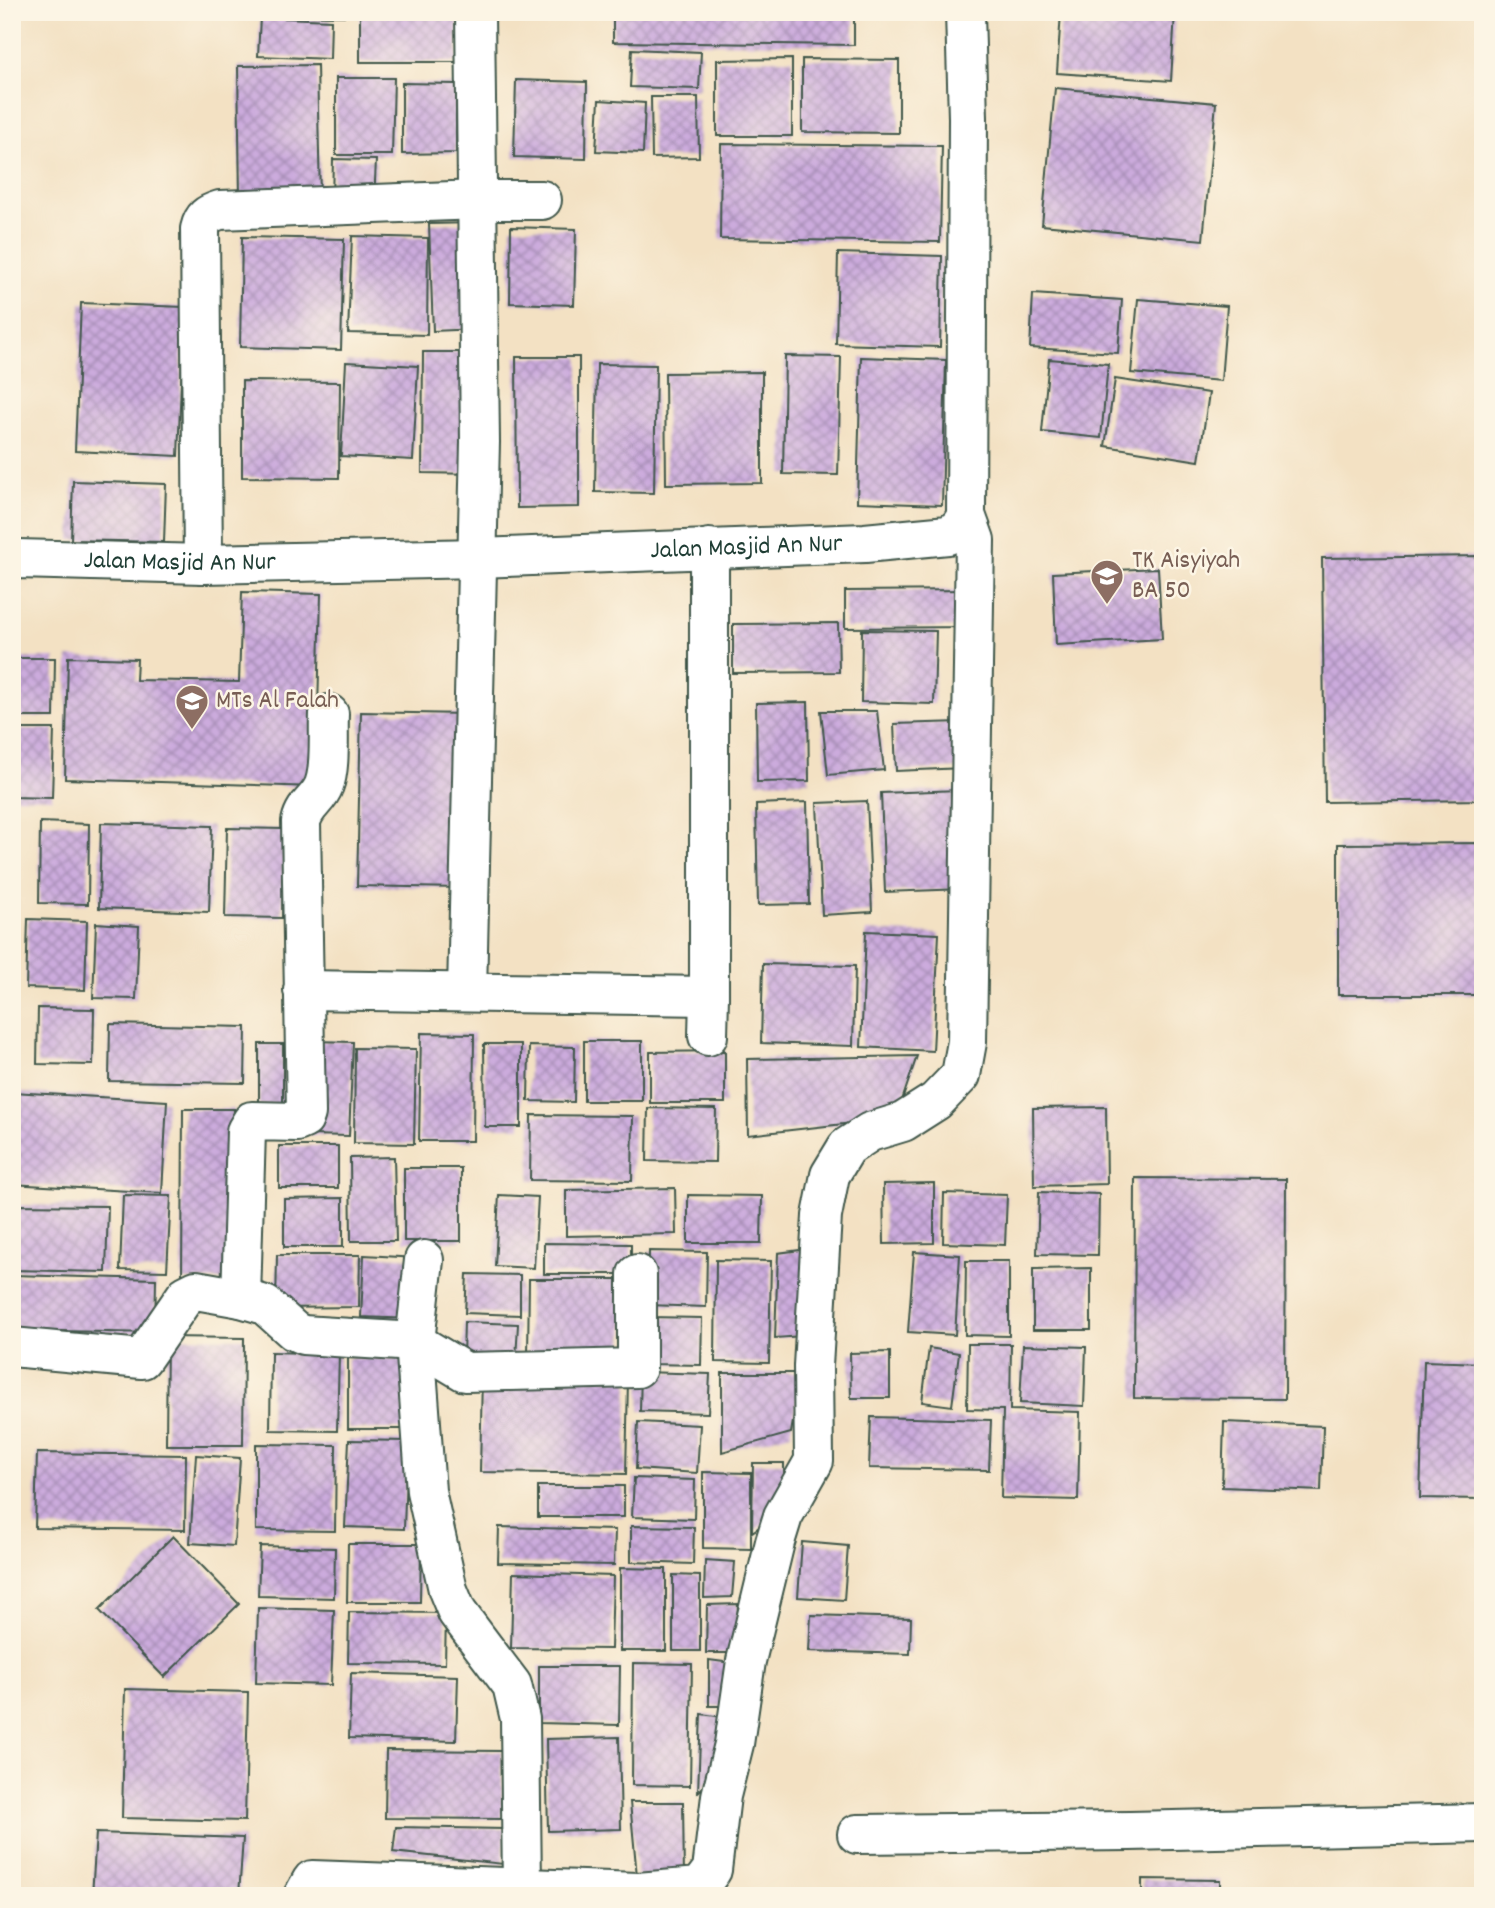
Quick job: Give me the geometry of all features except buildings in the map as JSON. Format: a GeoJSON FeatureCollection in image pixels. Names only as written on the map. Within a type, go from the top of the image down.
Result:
{"type":"FeatureCollection","features":[{"type":"Feature","properties":{"kind":"street"},"geometry":{"type":"LineString","coordinates":[[467,992],[479,558],[475,12]]}},
{"type":"Feature","properties":{"kind":"street"},"geometry":{"type":"LineString","coordinates":[[303,1896],[312,1880],[638,1892],[699,1887],[712,1870],[746,1661],[772,1555],[783,1516],[814,1461],[813,1366],[822,1216],[831,1175],[847,1147],[870,1132],[903,1122],[936,1101],[961,1075],[967,1042],[975,540],[966,514],[968,118],[965,12]]}},
{"type":"Feature","properties":{"kind":"street"},"geometry":{"type":"LineString","coordinates":[[203,564],[202,219],[209,213],[220,210],[542,200]]}},
{"type":"Feature","properties":{"kind":"street","name":"Jalan Masjid An Nur"},"geometry":{"type":"LineString","coordinates":[[12,561],[203,564],[479,558],[865,543],[948,535],[962,525],[966,514]]}},
{"type":"Feature","properties":{"kind":"street"},"geometry":{"type":"LineString","coordinates":[[708,1036],[709,548]]}},
{"type":"Feature","properties":{"kind":"street"},"geometry":{"type":"LineString","coordinates":[[241,1297],[246,1131],[253,1121],[297,1122],[304,1119],[306,1113],[301,822],[306,807],[321,793],[326,779],[329,714]]}},
{"type":"Feature","properties":{"kind":"street"},"geometry":{"type":"LineString","coordinates":[[303,990],[709,996]]}},
{"type":"Feature","properties":{"kind":"street"},"geometry":{"type":"LineString","coordinates":[[424,1260],[415,1342],[426,1491],[447,1590],[457,1612],[512,1685],[520,1719],[522,1887]]}},
{"type":"Feature","properties":{"kind":"street"},"geometry":{"type":"LineString","coordinates":[[12,1348],[142,1359],[190,1292],[196,1290],[241,1297],[265,1305],[294,1331],[303,1335],[415,1342],[465,1371],[637,1368],[638,1274]]}},
{"type":"Feature","properties":{"kind":"street"},"geometry":{"type":"LineString","coordinates":[[858,1834],[1483,1823]]}},
{"type":"Feature","properties":{"kind":"place","name":"TK Aisyiyah BA 50"},"geometry":{"type":"Point","coordinates":[1107,606]}},
{"type":"Feature","properties":{"kind":"place","name":"MTs Al Falah"},"geometry":{"type":"Point","coordinates":[192,731]}}]}
